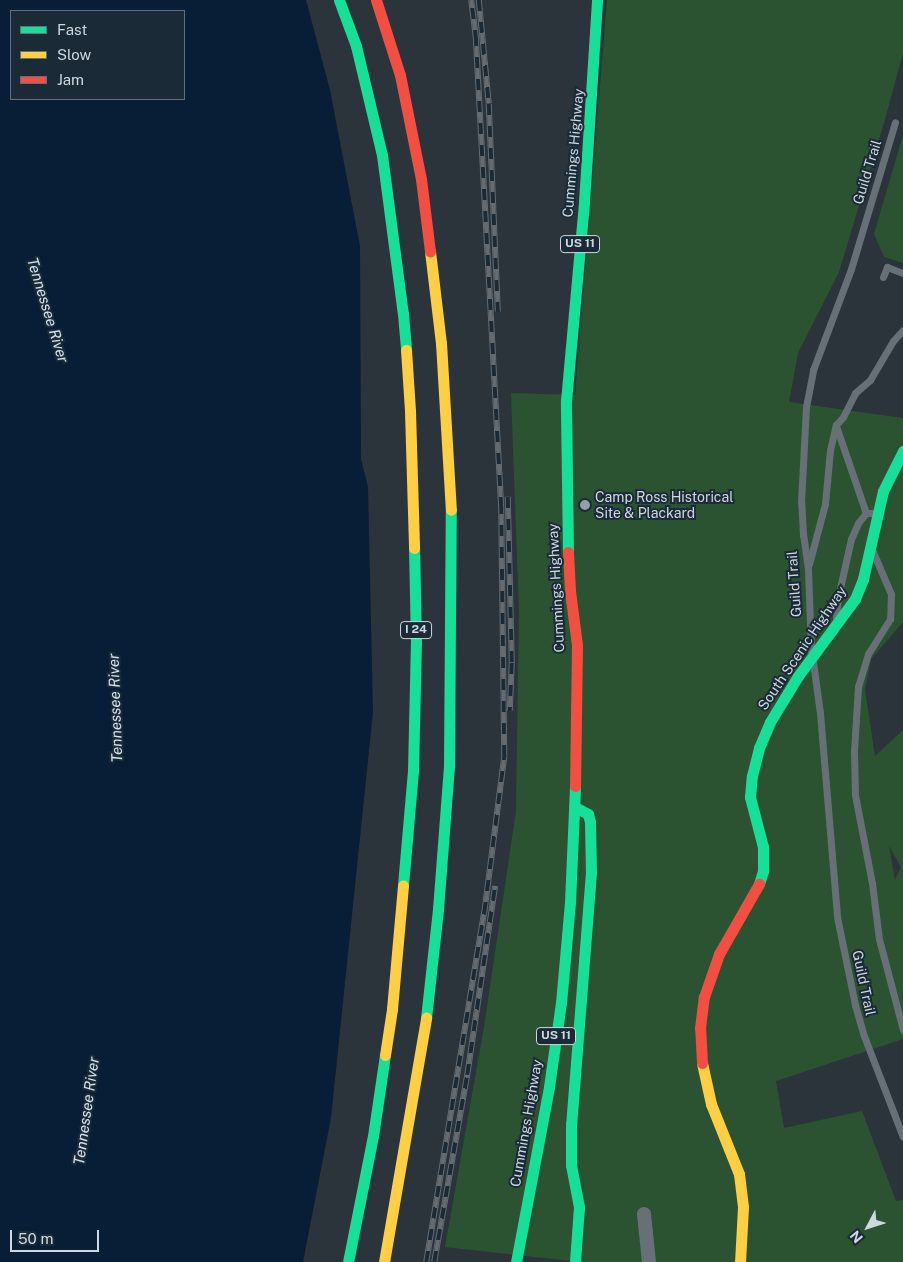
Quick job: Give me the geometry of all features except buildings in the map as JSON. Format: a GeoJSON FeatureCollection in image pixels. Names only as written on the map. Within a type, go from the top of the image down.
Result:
{"type":"FeatureCollection","features":[{"type":"Feature","properties":{"kind":"main road","name":"I 24"},"geometry":{"type":"LineString","coordinates":[[339,0],[356,46],[382,155],[402,305],[410,412],[416,643],[413,771],[392,1010],[373,1136],[348,1262]]}},
{"type":"Feature","properties":{"kind":"main road","name":"I 24"},"geometry":{"type":"LineString","coordinates":[[376,0],[400,75],[421,179],[441,343],[452,530],[449,765],[438,909],[422,1044],[384,1262]]}},
{"type":"Feature","properties":{"kind":"main road","name":"Cummings Highway"},"geometry":{"type":"LineString","coordinates":[[516,1262],[549,1087],[561,1003],[570,902],[575,807],[575,671],[577,644],[570,591],[566,487],[568,366],[584,202],[597,0]]}},
{"type":"Feature","properties":{"kind":"main road","name":"South Scenic Highway"},"geometry":{"type":"LineString","coordinates":[[740,1262],[743,1207],[742,1188],[735,1160],[711,1104],[703,1073],[700,1041],[704,997],[719,954],[757,892],[763,871],[763,847],[750,797],[755,760],[770,722],[812,655],[855,599],[864,579],[871,547],[871,513],[903,451]]}},
{"type":"Feature","properties":{"kind":"main road"},"geometry":{"type":"LineString","coordinates":[[575,807],[588,814],[590,822],[591,872],[570,1124],[571,1165],[579,1207],[575,1262]]}},
{"type":"Feature","properties":{"kind":"street"},"geometry":{"type":"LineString","coordinates":[[644,1214],[649,1262]]}},
{"type":"Feature","properties":{"kind":"lane","name":"Guild Trail"},"geometry":{"type":"LineString","coordinates":[[895,122],[851,269],[813,370],[806,406],[801,502],[808,569],[812,655],[820,713],[837,917],[855,1005],[864,1036],[900,1119],[903,1137]]}},
{"type":"Feature","properties":{"kind":"lane"},"geometry":{"type":"LineString","coordinates":[[883,277],[887,267],[903,273]]}},
{"type":"Feature","properties":{"kind":"lane"},"geometry":{"type":"LineString","coordinates":[[808,569],[824,504],[836,425],[843,417],[855,393],[870,380],[893,341],[903,330]]}},
{"type":"Feature","properties":{"kind":"lane"},"geometry":{"type":"LineString","coordinates":[[835,627],[838,597],[851,539],[858,524],[871,513],[836,425]]}},
{"type":"Feature","properties":{"kind":"lane"},"geometry":{"type":"LineString","coordinates":[[871,547],[891,594],[890,619],[868,654],[858,687],[854,751],[855,795],[872,882],[879,939],[903,1030]]}},
{"type":"Feature","properties":{"kind":"green space"},"geometry":{"type":"Polygon","coordinates":[[[607,0],[903,0],[903,53],[884,123],[839,272],[798,353],[789,402],[903,418],[903,622],[871,659],[865,690],[875,756],[903,730],[903,1039],[776,1081],[784,1128],[862,1111],[896,1201],[903,1200],[903,1262],[581,1262],[445,1247],[484,1027],[516,811],[519,610],[511,393],[575,395],[607,0]],[[889,846],[895,880],[901,867],[889,846]]]}},
{"type":"Feature","properties":{"kind":"green space"},"geometry":{"type":"Polygon","coordinates":[[[903,135],[903,263],[884,257],[874,234],[903,135]]]}},
{"type":"Feature","properties":{"kind":"water","name":"Tennessee River"},"geometry":{"type":"Polygon","coordinates":[[[0,0],[306,0],[330,90],[360,246],[361,459],[368,487],[373,712],[331,1118],[303,1262],[0,1262],[0,0]]]}},
{"type":"Feature","properties":{"kind":"railway"},"geometry":{"type":"LineString","coordinates":[[426,1262],[484,913],[504,756],[501,508],[476,41],[471,0]]}},
{"type":"Feature","properties":{"kind":"railway"},"geometry":{"type":"LineString","coordinates":[[479,0],[489,104],[498,312]]}},
{"type":"Feature","properties":{"kind":"railway"},"geometry":{"type":"LineString","coordinates":[[508,497],[512,663],[510,711]]}},
{"type":"Feature","properties":{"kind":"railway"},"geometry":{"type":"LineString","coordinates":[[434,1262],[467,1075],[495,886]]}},
{"type":"Feature","properties":{"kind":"traffic: fast"},"geometry":{"type":"LineString","coordinates":[[339,0],[356,46],[382,155],[406,350]]}},
{"type":"Feature","properties":{"kind":"traffic: fast"},"geometry":{"type":"LineString","coordinates":[[568,552],[566,401],[584,202],[597,0]]}},
{"type":"Feature","properties":{"kind":"traffic: fast"},"geometry":{"type":"LineString","coordinates":[[759,884],[763,871],[763,847],[750,797],[752,776],[759,748],[770,722],[798,676],[855,599],[863,579],[883,491],[903,451]]}},
{"type":"Feature","properties":{"kind":"traffic: fast"},"geometry":{"type":"LineString","coordinates":[[426,1018],[438,909],[449,765],[451,510]]}},
{"type":"Feature","properties":{"kind":"traffic: fast"},"geometry":{"type":"LineString","coordinates":[[403,885],[413,771],[416,643],[414,548]]}},
{"type":"Feature","properties":{"kind":"traffic: fast"},"geometry":{"type":"LineString","coordinates":[[516,1262],[549,1087],[561,1003],[570,902],[575,786]]}},
{"type":"Feature","properties":{"kind":"traffic: fast"},"geometry":{"type":"LineString","coordinates":[[575,807],[588,814],[590,822],[591,872],[571,1124],[571,1165],[579,1207],[575,1262]]}},
{"type":"Feature","properties":{"kind":"traffic: fast"},"geometry":{"type":"LineString","coordinates":[[348,1262],[373,1136],[385,1055]]}},
{"type":"Feature","properties":{"kind":"traffic: slow"},"geometry":{"type":"LineString","coordinates":[[430,251],[441,343],[451,510]]}},
{"type":"Feature","properties":{"kind":"traffic: slow"},"geometry":{"type":"LineString","coordinates":[[406,350],[410,411],[414,548]]}},
{"type":"Feature","properties":{"kind":"traffic: slow"},"geometry":{"type":"LineString","coordinates":[[385,1055],[392,1009],[403,885]]}},
{"type":"Feature","properties":{"kind":"traffic: slow"},"geometry":{"type":"LineString","coordinates":[[384,1262],[426,1018]]}},
{"type":"Feature","properties":{"kind":"traffic: slow"},"geometry":{"type":"LineString","coordinates":[[702,1063],[711,1104],[739,1174],[743,1207],[740,1262]]}},
{"type":"Feature","properties":{"kind":"traffic: jam"},"geometry":{"type":"LineString","coordinates":[[376,0],[400,75],[421,179],[430,251]]}},
{"type":"Feature","properties":{"kind":"traffic: jam"},"geometry":{"type":"LineString","coordinates":[[568,552],[570,591],[577,645],[575,786]]}},
{"type":"Feature","properties":{"kind":"traffic: jam"},"geometry":{"type":"LineString","coordinates":[[702,1063],[700,1028],[704,997],[719,954],[759,884]]}},
{"type":"Feature","properties":{"kind":"place","name":"Camp Ross Historical Site & Plackard"},"geometry":{"type":"Point","coordinates":[585,505]}}]}
